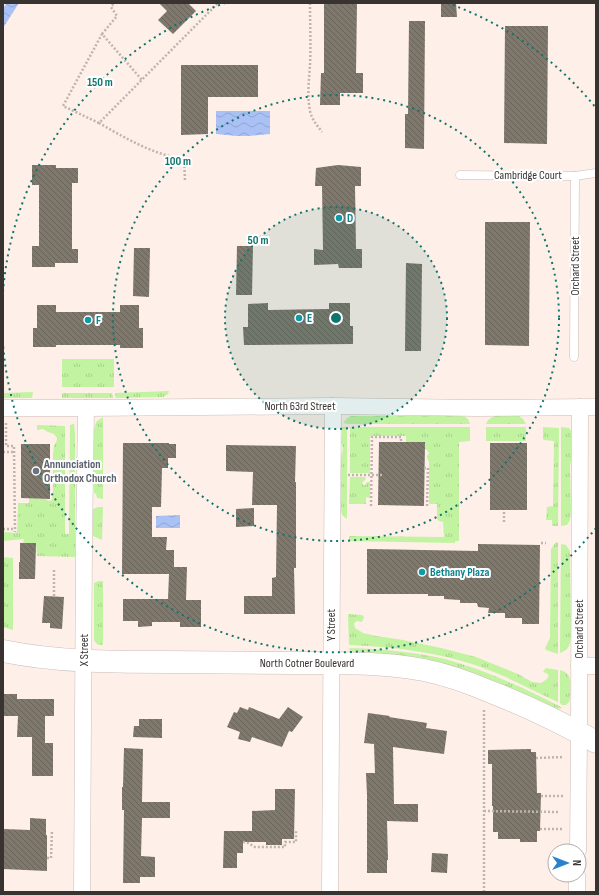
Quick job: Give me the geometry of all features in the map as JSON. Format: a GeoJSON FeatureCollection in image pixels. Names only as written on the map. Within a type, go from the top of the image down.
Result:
{"type":"FeatureCollection","features":[{"type":"Feature","properties":{"kind":"main road","name":"North Cotner Boulevard"},"geometry":{"type":"LineString","coordinates":[[3,651],[41,658],[103,662],[331,663],[399,666],[425,670],[474,684],[533,709],[588,737]]}},
{"type":"Feature","properties":{"kind":"street","name":"North 63rd Street"},"geometry":{"type":"LineString","coordinates":[[4,415],[86,408],[333,406],[478,408],[588,407]]}},
{"type":"Feature","properties":{"kind":"street","name":"Y Street"},"geometry":{"type":"LineString","coordinates":[[330,892],[333,406]]}},
{"type":"Feature","properties":{"kind":"street","name":"Orchard Street"},"geometry":{"type":"LineString","coordinates":[[579,843],[588,737],[579,666],[588,407]]}},
{"type":"Feature","properties":{"kind":"street","name":"X Street"},"geometry":{"type":"LineString","coordinates":[[82,892],[86,408]]}},
{"type":"Feature","properties":{"kind":"street"},"geometry":{"type":"LineString","coordinates":[[579,666],[596,666]]}},
{"type":"Feature","properties":{"kind":"lane","name":"Cambridge Court"},"geometry":{"type":"LineString","coordinates":[[460,175],[576,176],[596,173]]}},
{"type":"Feature","properties":{"kind":"lane","name":"Orchard Street"},"geometry":{"type":"LineString","coordinates":[[574,357],[576,176]]}},
{"type":"Feature","properties":{"kind":"path"},"geometry":{"type":"LineString","coordinates":[[114,3],[111,7],[117,16],[102,34],[63,106],[136,142],[173,157],[184,159],[185,180]]}},
{"type":"Feature","properties":{"kind":"path"},"geometry":{"type":"LineString","coordinates":[[99,123],[218,3]]}},
{"type":"Feature","properties":{"kind":"path"},"geometry":{"type":"LineString","coordinates":[[310,3],[309,102],[310,112],[314,123],[322,132]]}},
{"type":"Feature","properties":{"kind":"path"},"geometry":{"type":"LineString","coordinates":[[102,34],[142,80]]}},
{"type":"Feature","properties":{"kind":"path"},"geometry":{"type":"LineString","coordinates":[[3,529],[15,530],[14,446],[6,446],[4,415]]}},
{"type":"Feature","properties":{"kind":"path"},"geometry":{"type":"LineString","coordinates":[[371,506],[372,437],[401,437],[401,442]]}},
{"type":"Feature","properties":{"kind":"path"},"geometry":{"type":"LineString","coordinates":[[3,452],[14,452]]}},
{"type":"Feature","properties":{"kind":"path"},"geometry":{"type":"LineString","coordinates":[[424,468],[428,468],[427,507]]}},
{"type":"Feature","properties":{"kind":"path"},"geometry":{"type":"LineString","coordinates":[[348,475],[383,475]]}},
{"type":"Feature","properties":{"kind":"path"},"geometry":{"type":"LineString","coordinates":[[504,512],[504,522]]}},
{"type":"Feature","properties":{"kind":"path"},"geometry":{"type":"LineString","coordinates":[[541,543],[546,543]]}},
{"type":"Feature","properties":{"kind":"path"},"geometry":{"type":"LineString","coordinates":[[54,570],[54,596]]}},
{"type":"Feature","properties":{"kind":"path"},"geometry":{"type":"LineString","coordinates":[[484,706],[484,892]]}},
{"type":"Feature","properties":{"kind":"path"},"geometry":{"type":"LineString","coordinates":[[536,758],[569,757]]}},
{"type":"Feature","properties":{"kind":"path"},"geometry":{"type":"LineString","coordinates":[[541,796],[568,796]]}},
{"type":"Feature","properties":{"kind":"path"},"geometry":{"type":"LineString","coordinates":[[484,811],[558,812]]}},
{"type":"Feature","properties":{"kind":"path"},"geometry":{"type":"LineString","coordinates":[[540,829],[568,829]]}},
{"type":"Feature","properties":{"kind":"path"},"geometry":{"type":"LineString","coordinates":[[47,858],[51,858],[52,830]]}},
{"type":"Feature","properties":{"kind":"path"},"geometry":{"type":"LineString","coordinates":[[243,842],[255,847],[285,847],[285,842],[296,842],[296,830]]}},
{"type":"Feature","properties":{"kind":"green space"},"geometry":{"type":"Polygon","coordinates":[[[62,359],[114,359],[114,387],[62,387],[62,359]]]}},
{"type":"Feature","properties":{"kind":"green space"},"geometry":{"type":"Polygon","coordinates":[[[169,391],[168,394],[163,397],[116,398],[115,393],[169,391]]]}},
{"type":"Feature","properties":{"kind":"green space"},"geometry":{"type":"Polygon","coordinates":[[[33,392],[32,398],[3,398],[3,393],[33,392]]]}},
{"type":"Feature","properties":{"kind":"green space"},"geometry":{"type":"Polygon","coordinates":[[[62,393],[112,393],[113,398],[62,398],[62,393]]]}},
{"type":"Feature","properties":{"kind":"green space"},"geometry":{"type":"Polygon","coordinates":[[[351,416],[461,416],[467,418],[470,424],[343,423],[351,416]]]}},
{"type":"Feature","properties":{"kind":"green space"},"geometry":{"type":"Polygon","coordinates":[[[496,416],[519,416],[526,424],[486,424],[490,418],[496,416]]]}},
{"type":"Feature","properties":{"kind":"green space"},"geometry":{"type":"Polygon","coordinates":[[[103,417],[103,499],[97,498],[96,494],[94,493],[94,430],[96,422],[103,417]]]}},
{"type":"Feature","properties":{"kind":"green space"},"geometry":{"type":"Polygon","coordinates":[[[74,424],[75,557],[37,556],[36,543],[23,543],[24,539],[3,541],[3,532],[17,533],[18,503],[29,503],[29,498],[46,499],[49,501],[52,500],[53,454],[57,438],[54,434],[43,429],[37,430],[37,425],[65,426],[65,534],[69,534],[70,425],[74,424]]]}},
{"type":"Feature","properties":{"kind":"green space"},"geometry":{"type":"Polygon","coordinates":[[[342,427],[347,427],[347,519],[342,515],[341,511],[341,456],[343,449],[341,443],[342,427]]]}},
{"type":"Feature","properties":{"kind":"green space"},"geometry":{"type":"Polygon","coordinates":[[[350,427],[470,427],[470,441],[459,442],[459,541],[455,541],[455,543],[349,541],[349,536],[444,537],[443,522],[437,519],[437,504],[429,504],[429,462],[427,457],[429,453],[424,449],[425,442],[406,442],[406,436],[370,436],[370,473],[350,473],[350,427]]]}},
{"type":"Feature","properties":{"kind":"green space"},"geometry":{"type":"Polygon","coordinates":[[[486,427],[526,427],[526,441],[486,441],[486,427]]]}},
{"type":"Feature","properties":{"kind":"green space"},"geometry":{"type":"Polygon","coordinates":[[[543,427],[559,428],[558,526],[552,526],[552,520],[546,520],[547,507],[553,506],[554,441],[543,439],[543,427]]]}},
{"type":"Feature","properties":{"kind":"green space"},"geometry":{"type":"Polygon","coordinates":[[[561,427],[569,428],[571,431],[571,511],[570,520],[567,525],[561,526],[561,427]]]}},
{"type":"Feature","properties":{"kind":"green space"},"geometry":{"type":"Polygon","coordinates":[[[350,477],[365,477],[366,479],[362,483],[363,485],[370,482],[370,498],[366,497],[366,504],[349,504],[350,477]]]}},
{"type":"Feature","properties":{"kind":"green space"},"geometry":{"type":"Polygon","coordinates":[[[103,507],[102,540],[93,536],[93,509],[103,507]]]}},
{"type":"Feature","properties":{"kind":"green space"},"geometry":{"type":"Polygon","coordinates":[[[556,542],[558,543],[558,654],[546,650],[545,648],[550,638],[551,549],[556,542]]]}},
{"type":"Feature","properties":{"kind":"green space"},"geometry":{"type":"Polygon","coordinates":[[[561,544],[566,545],[570,551],[571,636],[568,647],[560,653],[561,544]]]}},
{"type":"Feature","properties":{"kind":"green space"},"geometry":{"type":"Polygon","coordinates":[[[3,557],[13,558],[13,630],[3,627],[3,557]]]}},
{"type":"Feature","properties":{"kind":"green space"},"geometry":{"type":"Polygon","coordinates":[[[103,581],[103,645],[97,644],[94,639],[94,583],[103,581]]]}},
{"type":"Feature","properties":{"kind":"green space"},"geometry":{"type":"Polygon","coordinates":[[[348,614],[362,615],[364,617],[362,622],[357,621],[354,623],[355,628],[363,633],[441,648],[476,657],[518,674],[532,682],[541,683],[547,679],[549,675],[543,672],[546,668],[558,670],[558,702],[499,674],[463,661],[407,650],[349,645],[348,614]]]}},
{"type":"Feature","properties":{"kind":"green space"},"geometry":{"type":"Polygon","coordinates":[[[348,649],[422,654],[460,663],[504,680],[562,708],[555,708],[493,680],[454,667],[357,653],[348,649]]]}},
{"type":"Feature","properties":{"kind":"green space"},"geometry":{"type":"Polygon","coordinates":[[[560,670],[567,674],[571,686],[570,699],[566,705],[562,705],[560,703],[560,670]]]}},
{"type":"Feature","properties":{"kind":"water"},"geometry":{"type":"Polygon","coordinates":[[[7,3],[19,3],[3,28],[3,8],[7,3]]]}},
{"type":"Feature","properties":{"kind":"water"},"geometry":{"type":"Polygon","coordinates":[[[216,111],[270,111],[270,134],[237,136],[216,134],[216,111]]]}},
{"type":"Feature","properties":{"kind":"water"},"geometry":{"type":"Polygon","coordinates":[[[180,515],[180,528],[156,528],[156,516],[180,515]]]}},
{"type":"Feature","properties":{"kind":"building"},"geometry":{"type":"Polygon","coordinates":[[[159,3],[188,3],[196,11],[173,34],[158,20],[167,11],[159,3]]]}},
{"type":"Feature","properties":{"kind":"building"},"geometry":{"type":"Polygon","coordinates":[[[324,3],[357,3],[356,73],[363,73],[363,93],[340,93],[340,105],[320,105],[321,73],[324,73],[324,3]]]}},
{"type":"Feature","properties":{"kind":"building"},"geometry":{"type":"Polygon","coordinates":[[[441,3],[456,3],[457,17],[441,17],[441,3]]]}},
{"type":"Feature","properties":{"kind":"building"},"geometry":{"type":"Polygon","coordinates":[[[409,21],[425,21],[424,149],[405,148],[405,114],[408,114],[409,21]]]}},
{"type":"Feature","properties":{"kind":"building"},"geometry":{"type":"Polygon","coordinates":[[[505,26],[548,26],[547,144],[504,143],[505,26]]]}},
{"type":"Feature","properties":{"kind":"building"},"geometry":{"type":"Polygon","coordinates":[[[181,65],[258,65],[258,97],[208,97],[208,134],[181,135],[181,65]]]}},
{"type":"Feature","properties":{"kind":"building"},"geometry":{"type":"Polygon","coordinates":[[[32,165],[56,165],[56,168],[78,168],[78,183],[72,183],[72,249],[78,249],[78,263],[55,263],[55,267],[32,267],[32,246],[39,246],[39,185],[32,185],[32,165]]]}},
{"type":"Feature","properties":{"kind":"building","name":"D"},"geometry":{"type":"Polygon","coordinates":[[[338,165],[361,167],[361,186],[355,186],[356,249],[362,249],[362,268],[339,268],[338,264],[314,265],[314,249],[323,250],[322,186],[315,186],[316,168],[338,165]]]}},
{"type":"Feature","properties":{"kind":"building"},"geometry":{"type":"Polygon","coordinates":[[[485,222],[530,222],[529,346],[485,345],[485,222]]]}},
{"type":"Feature","properties":{"kind":"building"},"geometry":{"type":"Polygon","coordinates":[[[237,246],[253,246],[252,295],[236,295],[237,246]]]}},
{"type":"Feature","properties":{"kind":"building"},"geometry":{"type":"Polygon","coordinates":[[[134,248],[150,248],[149,297],[133,296],[134,248]]]}},
{"type":"Feature","properties":{"kind":"building"},"geometry":{"type":"Polygon","coordinates":[[[406,263],[422,264],[421,351],[405,351],[406,263]]]}},
{"type":"Feature","properties":{"kind":"building","name":"E"},"geometry":{"type":"Polygon","coordinates":[[[268,303],[268,310],[329,309],[329,303],[350,303],[350,326],[353,326],[353,344],[244,345],[243,327],[248,327],[248,304],[268,303]]]}},
{"type":"Feature","properties":{"kind":"building","name":"F"},"geometry":{"type":"Polygon","coordinates":[[[37,305],[56,305],[56,312],[120,312],[120,305],[139,305],[139,328],[143,328],[143,348],[120,348],[120,345],[56,345],[56,347],[33,347],[33,328],[37,328],[37,305]]]}},
{"type":"Feature","properties":{"kind":"building"},"geometry":{"type":"Polygon","coordinates":[[[379,442],[425,442],[424,506],[378,505],[379,442]]]}},
{"type":"Feature","properties":{"kind":"building"},"geometry":{"type":"Polygon","coordinates":[[[123,443],[176,444],[176,458],[168,458],[168,468],[162,468],[161,507],[152,507],[152,537],[167,537],[166,550],[174,550],[174,567],[187,567],[186,600],[201,600],[201,627],[180,627],[180,622],[152,622],[152,626],[138,627],[138,621],[123,621],[123,599],[168,599],[169,574],[122,574],[123,443]]]}},
{"type":"Feature","properties":{"kind":"building"},"geometry":{"type":"Polygon","coordinates":[[[490,443],[527,443],[527,510],[490,510],[490,443]]]}},
{"type":"Feature","properties":{"kind":"building","name":"Annunciation Orthodox Church"},"geometry":{"type":"Polygon","coordinates":[[[21,444],[50,444],[50,499],[21,498],[21,444]]]}},
{"type":"Feature","properties":{"kind":"building"},"geometry":{"type":"Polygon","coordinates":[[[226,445],[296,446],[296,568],[294,568],[295,614],[244,614],[244,596],[272,596],[272,578],[276,577],[277,505],[252,505],[253,472],[226,471],[226,445]]]}},
{"type":"Feature","properties":{"kind":"building"},"geometry":{"type":"Polygon","coordinates":[[[254,508],[254,526],[236,527],[236,509],[254,508]]]}},
{"type":"Feature","properties":{"kind":"building"},"geometry":{"type":"Polygon","coordinates":[[[20,543],[36,543],[35,579],[19,579],[20,543]]]}},
{"type":"Feature","properties":{"kind":"building"},"geometry":{"type":"Polygon","coordinates":[[[478,544],[540,545],[539,624],[522,624],[522,618],[505,618],[505,613],[488,613],[489,608],[478,607],[477,603],[460,603],[460,600],[444,599],[444,596],[428,596],[428,594],[367,594],[367,549],[478,551],[478,544]]]}},
{"type":"Feature","properties":{"kind":"building"},"geometry":{"type":"Polygon","coordinates":[[[44,596],[64,597],[62,629],[50,628],[50,623],[42,623],[44,596]]]}},
{"type":"Feature","properties":{"kind":"building"},"geometry":{"type":"Polygon","coordinates":[[[3,694],[17,694],[17,699],[54,699],[54,716],[45,716],[45,743],[53,743],[53,776],[32,776],[32,737],[17,737],[18,716],[3,716],[3,694]]]}},
{"type":"Feature","properties":{"kind":"building"},"geometry":{"type":"Polygon","coordinates":[[[240,707],[248,710],[249,707],[279,719],[288,707],[303,717],[292,732],[289,731],[282,747],[252,737],[250,742],[238,739],[240,732],[227,727],[234,712],[237,713],[240,707]]]}},
{"type":"Feature","properties":{"kind":"building"},"geometry":{"type":"Polygon","coordinates":[[[368,713],[427,723],[426,728],[447,731],[444,754],[393,747],[394,804],[418,804],[418,822],[387,821],[387,873],[367,873],[366,773],[375,773],[374,744],[364,743],[368,713]]]}},
{"type":"Feature","properties":{"kind":"building"},"geometry":{"type":"Polygon","coordinates":[[[139,719],[162,719],[162,738],[133,737],[134,726],[139,726],[139,719]]]}},
{"type":"Feature","properties":{"kind":"building"},"geometry":{"type":"Polygon","coordinates":[[[124,748],[143,749],[142,802],[170,802],[170,818],[142,818],[141,856],[155,857],[155,877],[140,877],[140,883],[123,883],[124,810],[122,810],[122,787],[124,748]]]}},
{"type":"Feature","properties":{"kind":"building"},"geometry":{"type":"Polygon","coordinates":[[[531,749],[531,752],[536,752],[537,793],[541,793],[540,831],[537,831],[537,842],[520,842],[520,839],[498,839],[498,832],[493,832],[492,764],[488,764],[488,750],[531,749]]]}},
{"type":"Feature","properties":{"kind":"building"},"geometry":{"type":"Polygon","coordinates":[[[275,789],[295,789],[294,839],[282,839],[282,845],[266,845],[266,842],[243,842],[243,853],[237,853],[237,868],[223,868],[224,831],[252,831],[252,811],[275,810],[275,789]]]}},
{"type":"Feature","properties":{"kind":"building"},"geometry":{"type":"Polygon","coordinates":[[[30,818],[46,819],[47,871],[3,869],[3,829],[30,830],[30,818]]]}},
{"type":"Feature","properties":{"kind":"building"},"geometry":{"type":"Polygon","coordinates":[[[432,853],[448,854],[447,873],[431,872],[432,853]]]}},
{"type":"Feature","properties":{"kind":"place","name":"D"},"geometry":{"type":"Point","coordinates":[339,218]}},
{"type":"Feature","properties":{"kind":"place","name":"E"},"geometry":{"type":"Point","coordinates":[299,318]}},
{"type":"Feature","properties":{"kind":"place","name":"F"},"geometry":{"type":"Point","coordinates":[88,320]}},
{"type":"Feature","properties":{"kind":"place","name":"Annunciation Orthodox Church"},"geometry":{"type":"Point","coordinates":[36,471]}},
{"type":"Feature","properties":{"kind":"place","name":"Bethany Plaza"},"geometry":{"type":"Point","coordinates":[422,572]}}]}
